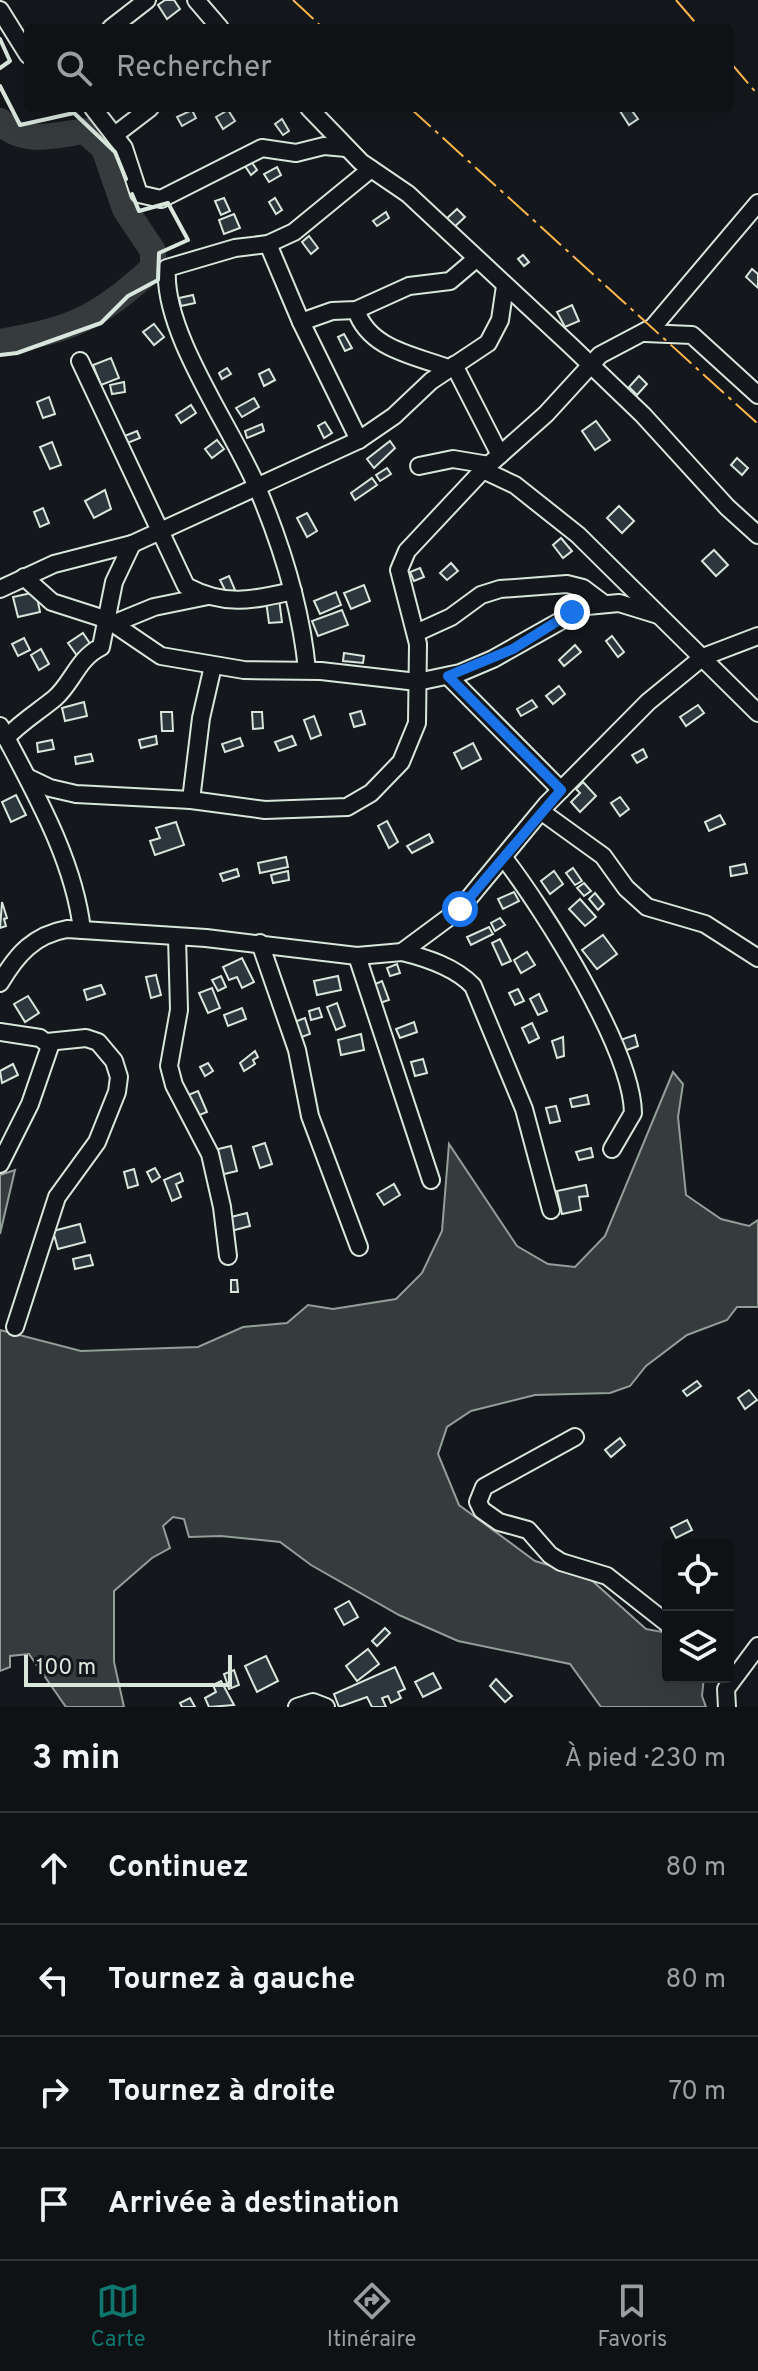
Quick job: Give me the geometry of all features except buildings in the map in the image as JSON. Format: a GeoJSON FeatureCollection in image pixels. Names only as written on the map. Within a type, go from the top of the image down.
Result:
{"type":"FeatureCollection","features":[{"type":"Feature","properties":{"kind":"street"},"geometry":{"type":"LineString","coordinates":[[116,24],[147,0]]}},
{"type":"Feature","properties":{"kind":"street"},"geometry":{"type":"LineString","coordinates":[[196,0],[217,24]]}},
{"type":"Feature","properties":{"kind":"street"},"geometry":{"type":"LineString","coordinates":[[0,10],[24,49]]}},
{"type":"Feature","properties":{"kind":"street"},"geometry":{"type":"LineString","coordinates":[[97,112],[116,134],[139,194],[161,199],[262,148],[296,153],[324,146],[346,148]]}},
{"type":"Feature","properties":{"kind":"street"},"geometry":{"type":"LineString","coordinates":[[116,134],[145,112]]}},
{"type":"Feature","properties":{"kind":"street"},"geometry":{"type":"LineString","coordinates":[[313,112],[346,148],[408,194],[590,364],[643,415],[727,507],[758,535]]}},
{"type":"Feature","properties":{"kind":"street"},"geometry":{"type":"LineString","coordinates":[[307,670],[293,591],[281,546],[257,486],[186,345],[166,286],[167,268],[235,248],[268,244],[294,232],[371,169]]}},
{"type":"Feature","properties":{"kind":"street"},"geometry":{"type":"LineString","coordinates":[[29,778],[50,788],[76,794],[191,800],[277,810],[347,807],[358,803],[401,762],[413,740],[417,723],[416,633],[399,570],[407,551],[490,463],[546,414],[590,364],[608,349],[645,333],[758,203]]}},
{"type":"Feature","properties":{"kind":"street"},"geometry":{"type":"LineString","coordinates":[[268,244],[301,322],[359,440]]}},
{"type":"Feature","properties":{"kind":"street"},"geometry":{"type":"LineString","coordinates":[[301,322],[332,311],[356,310],[409,286],[450,281],[476,259]]}},
{"type":"Feature","properties":{"kind":"street"},"geometry":{"type":"LineString","coordinates":[[0,589],[54,564],[132,544],[359,440],[394,416],[451,367],[488,343],[495,333],[505,286]]}},
{"type":"Feature","properties":{"kind":"street"},"geometry":{"type":"LineString","coordinates":[[356,310],[363,329],[376,340],[451,367],[490,463],[560,520],[758,713]]}},
{"type":"Feature","properties":{"kind":"street"},"geometry":{"type":"LineString","coordinates":[[645,333],[692,335],[758,395]]}},
{"type":"Feature","properties":{"kind":"street"},"geometry":{"type":"LineString","coordinates":[[80,361],[186,586],[208,596],[245,601],[293,591]]}},
{"type":"Feature","properties":{"kind":"street"},"geometry":{"type":"LineString","coordinates":[[419,466],[453,459],[490,463]]}},
{"type":"Feature","properties":{"kind":"street"},"geometry":{"type":"LineString","coordinates":[[82,930],[64,865],[29,778],[3,732],[56,697],[88,654],[101,647],[112,622],[114,582],[132,544]]}},
{"type":"Feature","properties":{"kind":"street"},"geometry":{"type":"LineString","coordinates":[[24,577],[52,602],[112,622],[138,643],[161,656],[213,666],[307,670],[417,682],[448,676],[493,659],[557,620],[603,603],[638,606],[658,615]]}},
{"type":"Feature","properties":{"kind":"street"},"geometry":{"type":"LineString","coordinates":[[416,633],[451,617],[481,595],[500,589],[567,584],[583,588],[603,603]]}},
{"type":"Feature","properties":{"kind":"street"},"geometry":{"type":"LineString","coordinates":[[112,622],[154,607],[208,596]]}},
{"type":"Feature","properties":{"kind":"street"},"geometry":{"type":"LineString","coordinates":[[402,952],[444,924],[561,790],[648,702],[703,657],[758,636]]}},
{"type":"Feature","properties":{"kind":"street"},"geometry":{"type":"LineString","coordinates":[[191,800],[201,718],[213,666]]}},
{"type":"Feature","properties":{"kind":"street"},"geometry":{"type":"LineString","coordinates":[[448,676],[561,790]]}},
{"type":"Feature","properties":{"kind":"street"},"geometry":{"type":"LineString","coordinates":[[542,812],[603,856],[626,888],[647,907],[705,924],[758,958]]}},
{"type":"Feature","properties":{"kind":"street"},"geometry":{"type":"LineString","coordinates":[[504,858],[594,1000],[622,1068],[633,1113],[612,1149]]}},
{"type":"Feature","properties":{"kind":"street"},"geometry":{"type":"LineString","coordinates":[[0,983],[12,963],[35,940],[49,932],[82,930],[260,943],[357,956],[402,952],[453,971],[473,986],[524,1109],[551,1210]]}},
{"type":"Feature","properties":{"kind":"street"},"geometry":{"type":"LineString","coordinates":[[177,937],[179,1010],[169,1066],[174,1085],[210,1154],[222,1207],[228,1256]]}},
{"type":"Feature","properties":{"kind":"street"},"geometry":{"type":"LineString","coordinates":[[260,943],[297,1050],[310,1116],[339,1185],[359,1247]]}},
{"type":"Feature","properties":{"kind":"street"},"geometry":{"type":"LineString","coordinates":[[357,956],[431,1180]]}},
{"type":"Feature","properties":{"kind":"street"},"geometry":{"type":"LineString","coordinates":[[0,1032],[47,1042],[86,1038],[98,1042],[114,1061],[119,1077],[117,1092],[97,1142],[57,1197],[15,1327]]}},
{"type":"Feature","properties":{"kind":"street"},"geometry":{"type":"LineString","coordinates":[[0,1164],[46,1063],[50,1046],[47,1042]]}},
{"type":"Feature","properties":{"kind":"street"},"geometry":{"type":"LineString","coordinates":[[575,1437],[484,1487],[478,1502],[482,1510],[499,1522],[528,1530],[550,1555],[607,1576],[662,1619]]}},
{"type":"Feature","properties":{"kind":"street"},"geometry":{"type":"LineString","coordinates":[[734,1668],[758,1646]]}},
{"type":"Feature","properties":{"kind":"street"},"geometry":{"type":"LineString","coordinates":[[727,1707],[728,1683]]}},
{"type":"Feature","properties":{"kind":"street"},"geometry":{"type":"LineString","coordinates":[[297,1707],[313,1702],[326,1707]]}},
{"type":"Feature","properties":{"kind":"shaded area"},"geometry":{"type":"Polygon","coordinates":[[[673,1072],[683,1084],[678,1117],[686,1195],[721,1219],[749,1226],[758,1220],[758,1307],[737,1307],[727,1320],[687,1335],[646,1366],[630,1386],[610,1393],[535,1395],[471,1411],[447,1427],[438,1454],[459,1505],[535,1561],[588,1577],[646,1629],[662,1632],[662,1683],[703,1683],[702,1696],[706,1707],[601,1707],[570,1664],[458,1641],[399,1615],[311,1565],[280,1542],[221,1536],[189,1537],[184,1519],[173,1517],[163,1526],[170,1548],[152,1558],[114,1591],[114,1662],[124,1707],[66,1707],[29,1654],[10,1656],[10,1667],[0,1671],[0,1330],[81,1351],[198,1347],[243,1327],[287,1323],[308,1305],[333,1309],[396,1299],[422,1273],[442,1231],[449,1144],[517,1246],[548,1264],[575,1267],[605,1236],[673,1072]]]}},
{"type":"Feature","properties":{"kind":"shaded area"},"geometry":{"type":"Polygon","coordinates":[[[15,1170],[0,1234],[0,1175],[15,1170]]]}},
{"type":"Feature","properties":{"kind":"waterway"},"geometry":{"type":"LineString","coordinates":[[0,121],[8,129],[28,136],[85,131],[104,148],[125,209],[153,251],[153,268],[99,310],[66,326],[0,342]]}},
{"type":"Feature","properties":{"kind":"wall"},"geometry":{"type":"LineString","coordinates":[[0,39],[10,61],[0,68]]}},
{"type":"Feature","properties":{"kind":"wall"},"geometry":{"type":"LineString","coordinates":[[0,86],[20,125],[74,113],[115,152],[126,179]]}},
{"type":"Feature","properties":{"kind":"wall"},"geometry":{"type":"LineString","coordinates":[[0,355],[17,353],[101,323],[128,296],[158,280],[159,253],[188,240],[168,203],[139,211],[132,194]]}},
{"type":"Feature","properties":{"kind":"power"},"geometry":{"type":"LineString","coordinates":[[293,0],[319,24]]}},
{"type":"Feature","properties":{"kind":"power"},"geometry":{"type":"LineString","coordinates":[[676,0],[697,24]]}},
{"type":"Feature","properties":{"kind":"power"},"geometry":{"type":"LineString","coordinates":[[734,67],[758,95]]}},
{"type":"Feature","properties":{"kind":"power"},"geometry":{"type":"LineString","coordinates":[[414,112],[758,424]]}},
{"type":"Feature","properties":{"kind":"route"},"geometry":{"type":"LineString","coordinates":[[460,909],[561,790],[448,676],[513,649],[572,612]]}}]}
